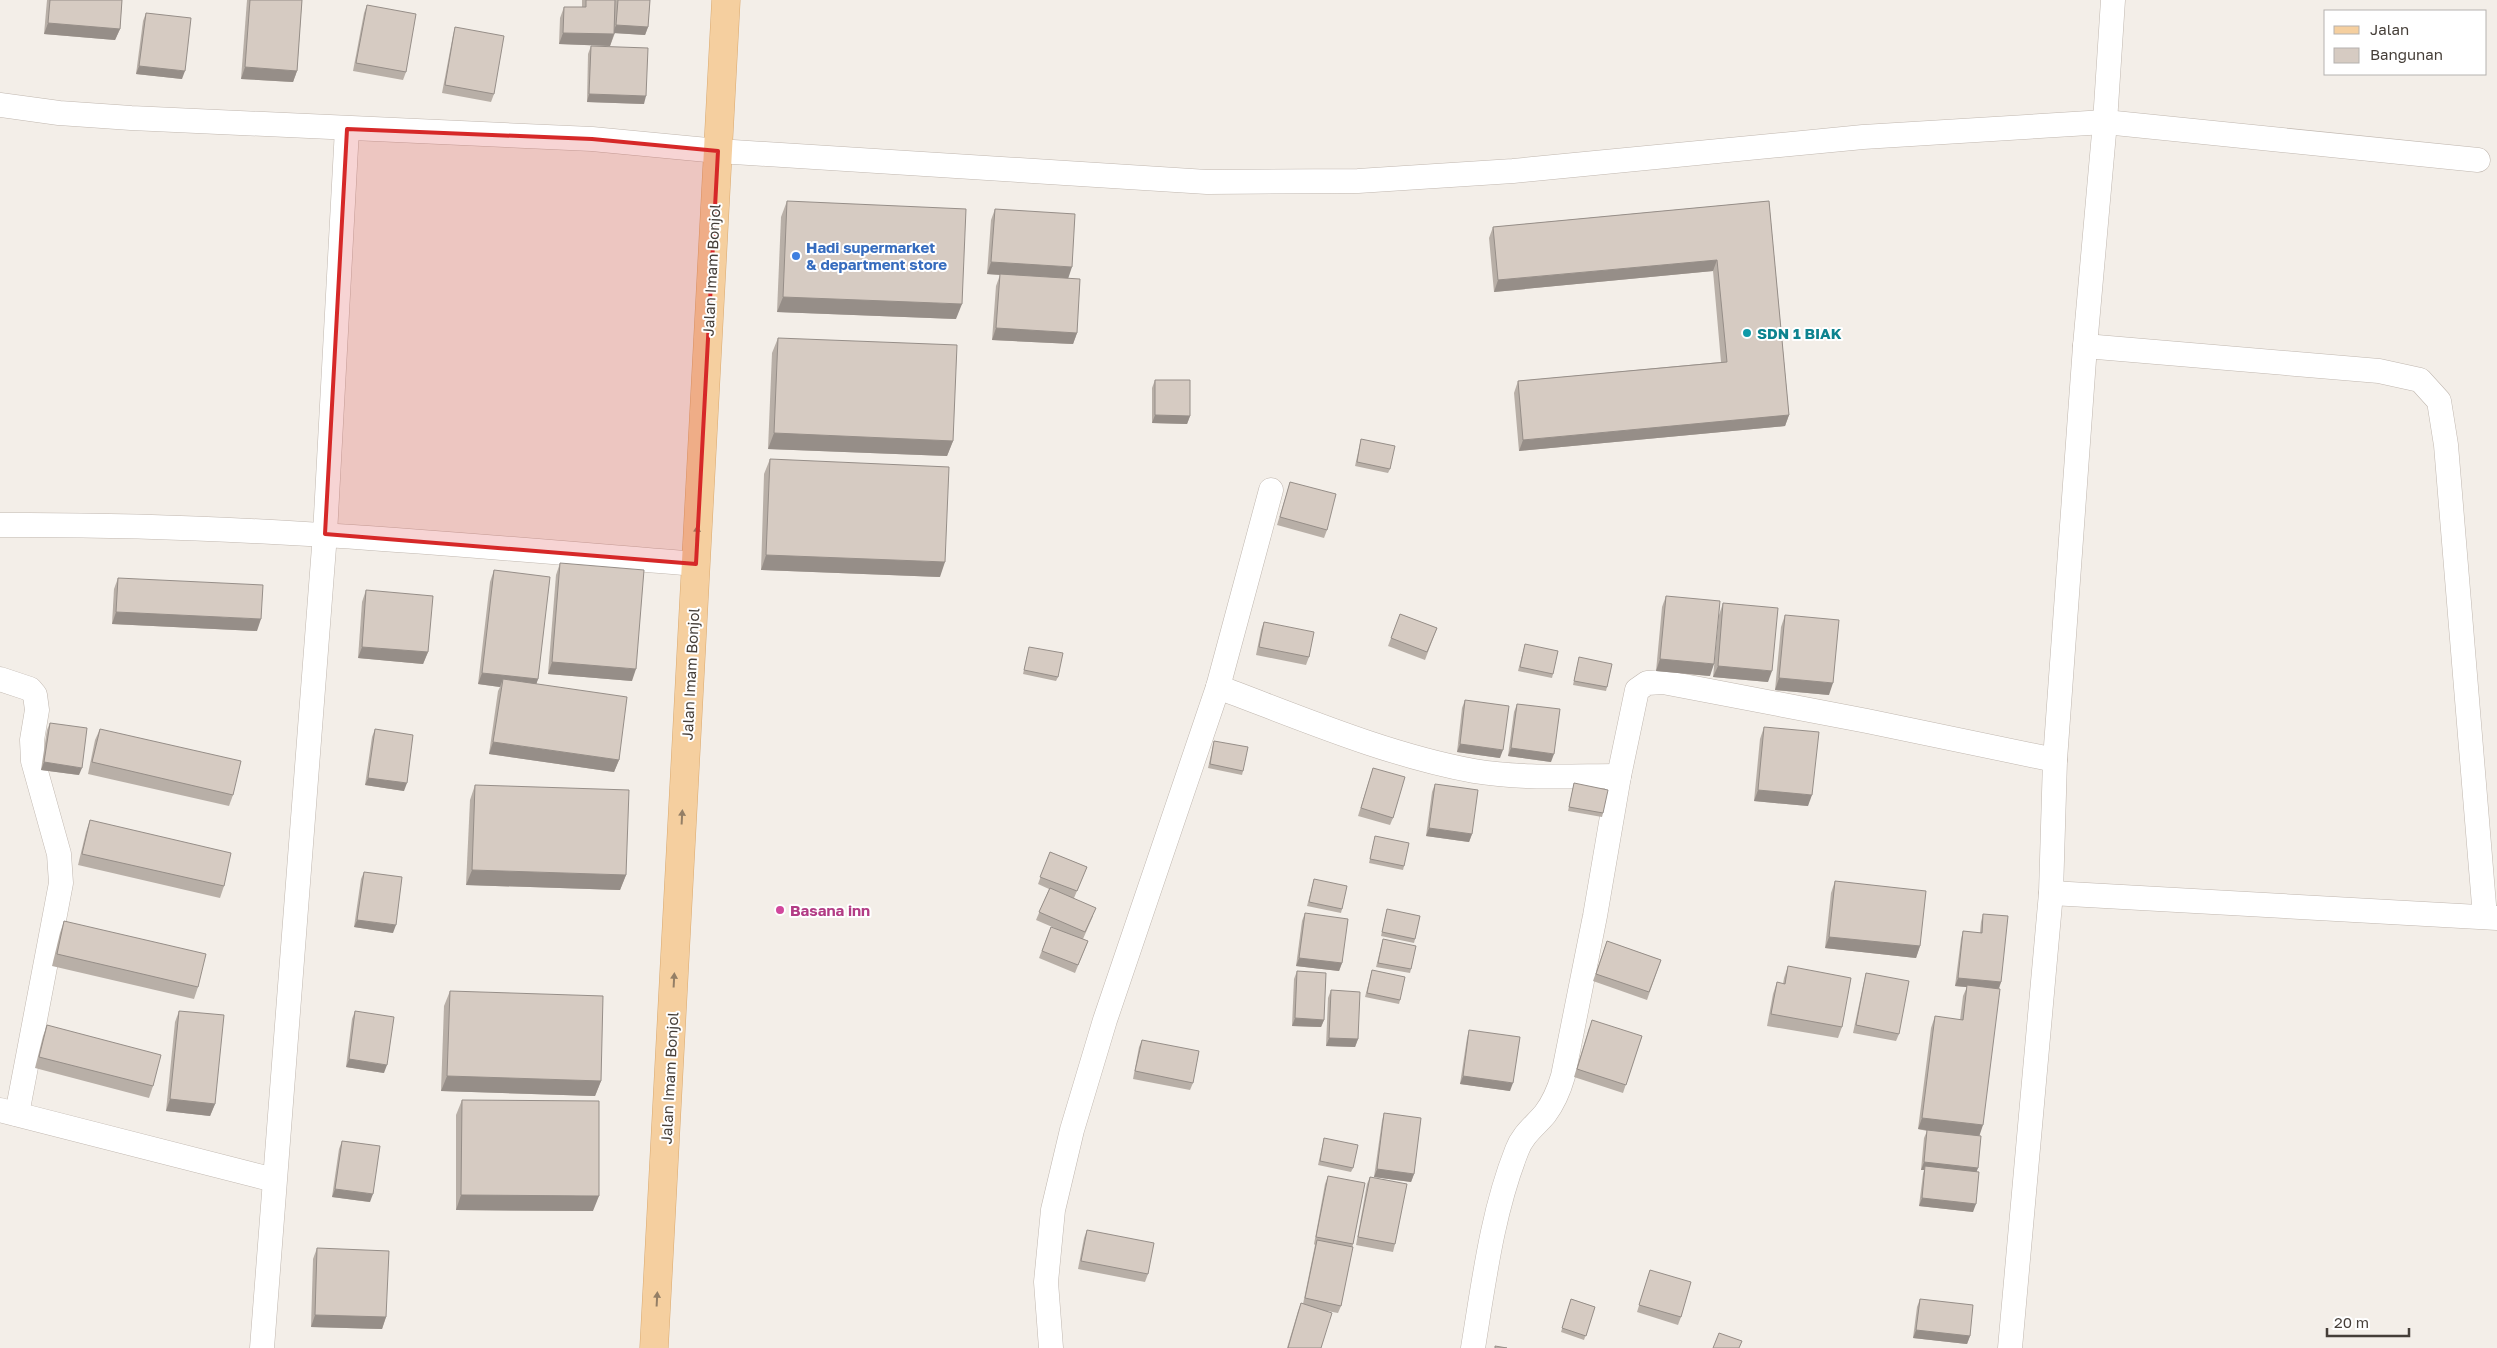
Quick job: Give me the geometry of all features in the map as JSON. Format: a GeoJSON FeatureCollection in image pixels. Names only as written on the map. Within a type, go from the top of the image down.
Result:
{"type":"FeatureCollection","features":[{"type":"Feature","properties":{"kind":"main road","name":"Jalan Imam Bonjol"},"geometry":{"type":"LineString","coordinates":[[654,1348],[726,0]]}},
{"type":"Feature","properties":{"kind":"street"},"geometry":{"type":"LineString","coordinates":[[2010,1348],[2051,892],[2055,760],[2085,346],[2105,122],[2113,0]]}},
{"type":"Feature","properties":{"kind":"street"},"geometry":{"type":"LineString","coordinates":[[0,105],[59,114],[592,139],[718,151],[1207,182],[1358,181],[1513,171],[1863,137],[2105,122],[2478,160]]}},
{"type":"Feature","properties":{"kind":"street"},"geometry":{"type":"LineString","coordinates":[[262,1348],[325,534],[347,129]]}},
{"type":"Feature","properties":{"kind":"street"},"geometry":{"type":"LineString","coordinates":[[2051,892],[2491,917],[2447,455],[2439,401],[2420,380],[2379,371],[2085,346]]}},
{"type":"Feature","properties":{"kind":"street"},"geometry":{"type":"LineString","coordinates":[[1051,1348],[1046,1282],[1052,1219],[1070,1139],[1105,1020],[1218,687],[1270,490]]}},
{"type":"Feature","properties":{"kind":"street"},"geometry":{"type":"LineString","coordinates":[[0,525],[101,524],[325,534],[696,564]]}},
{"type":"Feature","properties":{"kind":"street"},"geometry":{"type":"LineString","coordinates":[[0,680],[30,689],[36,696],[37,710],[32,740],[33,761],[59,854],[62,882],[9,1112],[274,1180]]}},
{"type":"Feature","properties":{"kind":"street"},"geometry":{"type":"LineString","coordinates":[[1474,1348],[1492,1234],[1504,1185],[1524,1136],[1552,1102],[1564,1076],[1595,916],[1619,776],[1637,690],[1647,683],[1663,682],[1867,721],[2055,760]]}},
{"type":"Feature","properties":{"kind":"street"},"geometry":{"type":"LineString","coordinates":[[1218,687],[1350,736],[1425,760],[1475,771],[1524,775],[1619,776]]}},
{"type":"Feature","properties":{"kind":"highlighted area"},"geometry":{"type":"Polygon","coordinates":[[[347,129],[592,139],[718,151],[696,564],[325,534],[347,129]]]}},
{"type":"Feature","properties":{"kind":"building"},"geometry":{"type":"Polygon","coordinates":[[[50,0],[122,0],[120,29],[48,23],[50,0]]]}},
{"type":"Feature","properties":{"kind":"building"},"geometry":{"type":"Polygon","coordinates":[[[250,0],[302,0],[297,71],[245,67],[250,0]]]}},
{"type":"Feature","properties":{"kind":"building"},"geometry":{"type":"Polygon","coordinates":[[[586,0],[615,0],[614,34],[563,33],[564,7],[586,7],[586,0]]]}},
{"type":"Feature","properties":{"kind":"building"},"geometry":{"type":"Polygon","coordinates":[[[618,0],[650,0],[648,27],[616,25],[618,0]]]}},
{"type":"Feature","properties":{"kind":"building"},"geometry":{"type":"Polygon","coordinates":[[[367,5],[416,14],[406,72],[356,63],[367,5]]]}},
{"type":"Feature","properties":{"kind":"building"},"geometry":{"type":"Polygon","coordinates":[[[146,13],[191,18],[185,71],[139,66],[146,13]]]}},
{"type":"Feature","properties":{"kind":"building"},"geometry":{"type":"Polygon","coordinates":[[[455,27],[504,36],[494,94],[445,85],[455,27]]]}},
{"type":"Feature","properties":{"kind":"building"},"geometry":{"type":"Polygon","coordinates":[[[591,46],[648,48],[646,96],[589,94],[591,46]]]}},
{"type":"Feature","properties":{"kind":"building"},"geometry":{"type":"Polygon","coordinates":[[[787,201],[966,209],[962,304],[783,297],[787,201]]]}},
{"type":"Feature","properties":{"kind":"building","name":"SDN 1 BIAK"},"geometry":{"type":"Polygon","coordinates":[[[1769,201],[1789,415],[1523,440],[1518,381],[1727,362],[1717,260],[1498,280],[1493,227],[1769,201]]]}},
{"type":"Feature","properties":{"kind":"building"},"geometry":{"type":"Polygon","coordinates":[[[995,209],[1075,214],[1072,267],[991,262],[995,209]]]}},
{"type":"Feature","properties":{"kind":"building"},"geometry":{"type":"Polygon","coordinates":[[[1000,274],[1080,279],[1077,333],[996,328],[1000,274]]]}},
{"type":"Feature","properties":{"kind":"building"},"geometry":{"type":"Polygon","coordinates":[[[778,338],[957,345],[953,441],[774,433],[778,338]]]}},
{"type":"Feature","properties":{"kind":"building"},"geometry":{"type":"Polygon","coordinates":[[[1155,380],[1190,380],[1190,416],[1155,415],[1155,380]]]}},
{"type":"Feature","properties":{"kind":"building"},"geometry":{"type":"Polygon","coordinates":[[[1361,439],[1395,446],[1390,469],[1357,462],[1361,439]]]}},
{"type":"Feature","properties":{"kind":"building"},"geometry":{"type":"Polygon","coordinates":[[[770,459],[949,467],[945,562],[766,555],[770,459]]]}},
{"type":"Feature","properties":{"kind":"building"},"geometry":{"type":"Polygon","coordinates":[[[1290,482],[1336,494],[1327,530],[1280,517],[1290,482]]]}},
{"type":"Feature","properties":{"kind":"building"},"geometry":{"type":"Polygon","coordinates":[[[560,563],[644,570],[636,669],[552,662],[560,563]]]}},
{"type":"Feature","properties":{"kind":"building"},"geometry":{"type":"Polygon","coordinates":[[[494,570],[550,577],[538,679],[482,673],[494,570]]]}},
{"type":"Feature","properties":{"kind":"building"},"geometry":{"type":"Polygon","coordinates":[[[118,578],[263,585],[261,619],[116,612],[118,578]]]}},
{"type":"Feature","properties":{"kind":"building"},"geometry":{"type":"Polygon","coordinates":[[[366,590],[433,596],[428,652],[362,647],[366,590]]]}},
{"type":"Feature","properties":{"kind":"building"},"geometry":{"type":"Polygon","coordinates":[[[1666,596],[1720,601],[1714,664],[1660,659],[1666,596]]]}},
{"type":"Feature","properties":{"kind":"building"},"geometry":{"type":"Polygon","coordinates":[[[1723,603],[1778,608],[1772,671],[1718,666],[1723,603]]]}},
{"type":"Feature","properties":{"kind":"building"},"geometry":{"type":"Polygon","coordinates":[[[1400,614],[1437,628],[1427,652],[1391,638],[1400,614]]]}},
{"type":"Feature","properties":{"kind":"building"},"geometry":{"type":"Polygon","coordinates":[[[1785,615],[1839,620],[1833,683],[1779,678],[1785,615]]]}},
{"type":"Feature","properties":{"kind":"building"},"geometry":{"type":"Polygon","coordinates":[[[1264,622],[1314,632],[1309,657],[1259,647],[1264,622]]]}},
{"type":"Feature","properties":{"kind":"building"},"geometry":{"type":"Polygon","coordinates":[[[1525,644],[1558,651],[1553,674],[1520,667],[1525,644]]]}},
{"type":"Feature","properties":{"kind":"building"},"geometry":{"type":"Polygon","coordinates":[[[1029,647],[1063,653],[1058,677],[1024,670],[1029,647]]]}},
{"type":"Feature","properties":{"kind":"building"},"geometry":{"type":"Polygon","coordinates":[[[1579,657],[1612,664],[1607,687],[1574,681],[1579,657]]]}},
{"type":"Feature","properties":{"kind":"building"},"geometry":{"type":"Polygon","coordinates":[[[503,679],[627,697],[619,760],[493,742],[503,679]]]}},
{"type":"Feature","properties":{"kind":"building"},"geometry":{"type":"Polygon","coordinates":[[[1465,700],[1509,706],[1503,750],[1460,744],[1465,700]]]}},
{"type":"Feature","properties":{"kind":"building"},"geometry":{"type":"Polygon","coordinates":[[[1517,704],[1560,709],[1554,754],[1511,748],[1517,704]]]}},
{"type":"Feature","properties":{"kind":"building"},"geometry":{"type":"Polygon","coordinates":[[[50,723],[87,728],[82,768],[44,762],[50,723]]]}},
{"type":"Feature","properties":{"kind":"building"},"geometry":{"type":"Polygon","coordinates":[[[1764,727],[1819,732],[1812,795],[1758,790],[1764,727]]]}},
{"type":"Feature","properties":{"kind":"building"},"geometry":{"type":"Polygon","coordinates":[[[100,729],[241,761],[233,795],[92,762],[100,729]]]}},
{"type":"Feature","properties":{"kind":"building"},"geometry":{"type":"Polygon","coordinates":[[[375,729],[413,735],[407,783],[368,778],[375,729]]]}},
{"type":"Feature","properties":{"kind":"building"},"geometry":{"type":"Polygon","coordinates":[[[1214,741],[1248,747],[1243,771],[1210,764],[1214,741]]]}},
{"type":"Feature","properties":{"kind":"building"},"geometry":{"type":"Polygon","coordinates":[[[1373,768],[1405,777],[1393,818],[1361,808],[1373,768]]]}},
{"type":"Feature","properties":{"kind":"building"},"geometry":{"type":"Polygon","coordinates":[[[1574,783],[1608,790],[1603,813],[1569,807],[1574,783]]]}},
{"type":"Feature","properties":{"kind":"building"},"geometry":{"type":"Polygon","coordinates":[[[1435,784],[1478,790],[1472,834],[1429,828],[1435,784]]]}},
{"type":"Feature","properties":{"kind":"building"},"geometry":{"type":"Polygon","coordinates":[[[475,785],[629,790],[626,875],[472,870],[475,785]]]}},
{"type":"Feature","properties":{"kind":"building"},"geometry":{"type":"Polygon","coordinates":[[[90,820],[231,853],[224,886],[82,854],[90,820]]]}},
{"type":"Feature","properties":{"kind":"building"},"geometry":{"type":"Polygon","coordinates":[[[1375,836],[1409,843],[1404,866],[1370,859],[1375,836]]]}},
{"type":"Feature","properties":{"kind":"building"},"geometry":{"type":"Polygon","coordinates":[[[1050,852],[1087,867],[1077,891],[1040,877],[1050,852]]]}},
{"type":"Feature","properties":{"kind":"building"},"geometry":{"type":"Polygon","coordinates":[[[364,872],[402,877],[396,925],[357,920],[364,872]]]}},
{"type":"Feature","properties":{"kind":"building"},"geometry":{"type":"Polygon","coordinates":[[[1314,879],[1347,886],[1342,909],[1309,902],[1314,879]]]}},
{"type":"Feature","properties":{"kind":"building"},"geometry":{"type":"Polygon","coordinates":[[[1835,881],[1926,891],[1920,946],[1829,937],[1835,881]]]}},
{"type":"Feature","properties":{"kind":"building"},"geometry":{"type":"Polygon","coordinates":[[[1050,888],[1096,908],[1085,932],[1039,912],[1050,888]]]}},
{"type":"Feature","properties":{"kind":"building"},"geometry":{"type":"Polygon","coordinates":[[[1387,909],[1420,916],[1415,939],[1382,932],[1387,909]]]}},
{"type":"Feature","properties":{"kind":"building"},"geometry":{"type":"Polygon","coordinates":[[[1305,913],[1348,919],[1342,963],[1299,958],[1305,913]]]}},
{"type":"Feature","properties":{"kind":"building"},"geometry":{"type":"Polygon","coordinates":[[[1983,914],[2008,916],[2001,982],[1958,978],[1963,931],[1982,933],[1983,914]]]}},
{"type":"Feature","properties":{"kind":"building"},"geometry":{"type":"Polygon","coordinates":[[[64,921],[206,954],[198,987],[57,954],[64,921]]]}},
{"type":"Feature","properties":{"kind":"building"},"geometry":{"type":"Polygon","coordinates":[[[1051,927],[1088,941],[1078,965],[1042,951],[1051,927]]]}},
{"type":"Feature","properties":{"kind":"building"},"geometry":{"type":"Polygon","coordinates":[[[1383,939],[1416,946],[1411,969],[1378,963],[1383,939]]]}},
{"type":"Feature","properties":{"kind":"building"},"geometry":{"type":"Polygon","coordinates":[[[1607,941],[1661,960],[1649,992],[1596,974],[1607,941]]]}},
{"type":"Feature","properties":{"kind":"building"},"geometry":{"type":"Polygon","coordinates":[[[1788,966],[1851,978],[1842,1027],[1771,1014],[1777,982],[1785,984],[1788,966]]]}},
{"type":"Feature","properties":{"kind":"building"},"geometry":{"type":"Polygon","coordinates":[[[1372,970],[1405,977],[1400,1000],[1367,993],[1372,970]]]}},
{"type":"Feature","properties":{"kind":"building"},"geometry":{"type":"Polygon","coordinates":[[[1297,971],[1326,973],[1324,1020],[1295,1018],[1297,971]]]}},
{"type":"Feature","properties":{"kind":"building"},"geometry":{"type":"Polygon","coordinates":[[[1866,973],[1909,981],[1899,1034],[1856,1025],[1866,973]]]}},
{"type":"Feature","properties":{"kind":"building"},"geometry":{"type":"Polygon","coordinates":[[[1967,985],[2000,989],[1983,1125],[1922,1118],[1935,1016],[1963,1020],[1967,985]]]}},
{"type":"Feature","properties":{"kind":"building"},"geometry":{"type":"Polygon","coordinates":[[[1331,990],[1360,992],[1358,1039],[1329,1038],[1331,990]]]}},
{"type":"Feature","properties":{"kind":"building"},"geometry":{"type":"Polygon","coordinates":[[[450,991],[603,996],[601,1081],[447,1076],[450,991]]]}},
{"type":"Feature","properties":{"kind":"building"},"geometry":{"type":"Polygon","coordinates":[[[179,1011],[224,1015],[215,1104],[170,1099],[179,1011]]]}},
{"type":"Feature","properties":{"kind":"building"},"geometry":{"type":"Polygon","coordinates":[[[355,1011],[394,1017],[387,1065],[349,1059],[355,1011]]]}},
{"type":"Feature","properties":{"kind":"building"},"geometry":{"type":"Polygon","coordinates":[[[1592,1020],[1642,1036],[1626,1085],[1577,1069],[1592,1020]]]}},
{"type":"Feature","properties":{"kind":"building"},"geometry":{"type":"Polygon","coordinates":[[[47,1025],[161,1055],[153,1086],[39,1057],[47,1025]]]}},
{"type":"Feature","properties":{"kind":"building"},"geometry":{"type":"Polygon","coordinates":[[[1469,1030],[1520,1037],[1513,1083],[1463,1076],[1469,1030]]]}},
{"type":"Feature","properties":{"kind":"building"},"geometry":{"type":"Polygon","coordinates":[[[1142,1040],[1199,1051],[1193,1083],[1135,1071],[1142,1040]]]}},
{"type":"Feature","properties":{"kind":"building"},"geometry":{"type":"Polygon","coordinates":[[[462,1100],[599,1101],[599,1196],[461,1195],[462,1100]]]}},
{"type":"Feature","properties":{"kind":"building"},"geometry":{"type":"Polygon","coordinates":[[[1384,1113],[1421,1118],[1414,1174],[1377,1169],[1384,1113]]]}},
{"type":"Feature","properties":{"kind":"building"},"geometry":{"type":"Polygon","coordinates":[[[1927,1130],[1981,1136],[1978,1168],[1924,1162],[1927,1130]]]}},
{"type":"Feature","properties":{"kind":"building"},"geometry":{"type":"Polygon","coordinates":[[[1324,1138],[1358,1145],[1353,1168],[1320,1161],[1324,1138]]]}},
{"type":"Feature","properties":{"kind":"building"},"geometry":{"type":"Polygon","coordinates":[[[342,1141],[380,1146],[373,1194],[335,1189],[342,1141]]]}},
{"type":"Feature","properties":{"kind":"building"},"geometry":{"type":"Polygon","coordinates":[[[1925,1166],[1979,1172],[1976,1204],[1922,1198],[1925,1166]]]}},
{"type":"Feature","properties":{"kind":"building"},"geometry":{"type":"Polygon","coordinates":[[[1328,1176],[1365,1183],[1353,1244],[1316,1237],[1328,1176]]]}},
{"type":"Feature","properties":{"kind":"building"},"geometry":{"type":"Polygon","coordinates":[[[1370,1177],[1407,1184],[1395,1244],[1358,1237],[1370,1177]]]}},
{"type":"Feature","properties":{"kind":"building"},"geometry":{"type":"Polygon","coordinates":[[[1087,1230],[1154,1243],[1148,1274],[1081,1261],[1087,1230]]]}},
{"type":"Feature","properties":{"kind":"building"},"geometry":{"type":"Polygon","coordinates":[[[1317,1240],[1353,1247],[1341,1306],[1305,1298],[1317,1240]]]}},
{"type":"Feature","properties":{"kind":"building"},"geometry":{"type":"Polygon","coordinates":[[[317,1248],[389,1251],[386,1317],[315,1315],[317,1248]]]}},
{"type":"Feature","properties":{"kind":"building"},"geometry":{"type":"Polygon","coordinates":[[[1650,1270],[1691,1282],[1681,1317],[1639,1305],[1650,1270]]]}},
{"type":"Feature","properties":{"kind":"building"},"geometry":{"type":"Polygon","coordinates":[[[1571,1299],[1595,1307],[1586,1336],[1562,1328],[1571,1299]]]}},
{"type":"Feature","properties":{"kind":"building"},"geometry":{"type":"Polygon","coordinates":[[[1920,1299],[1973,1305],[1970,1336],[1916,1330],[1920,1299]]]}},
{"type":"Feature","properties":{"kind":"building"},"geometry":{"type":"Polygon","coordinates":[[[1301,1303],[1332,1313],[1321,1348],[1288,1348],[1301,1303]]]}},
{"type":"Feature","properties":{"kind":"building"},"geometry":{"type":"Polygon","coordinates":[[[1719,1333],[1742,1341],[1739,1348],[1713,1348],[1719,1333]]]}},
{"type":"Feature","properties":{"kind":"place","name":"Hadi supermarket & department store"},"geometry":{"type":"Point","coordinates":[796,256]}},
{"type":"Feature","properties":{"kind":"place","name":"SDN 1 BIAK"},"geometry":{"type":"Point","coordinates":[1747,333]}},
{"type":"Feature","properties":{"kind":"place","name":"Basana inn"},"geometry":{"type":"Point","coordinates":[780,910]}}]}
